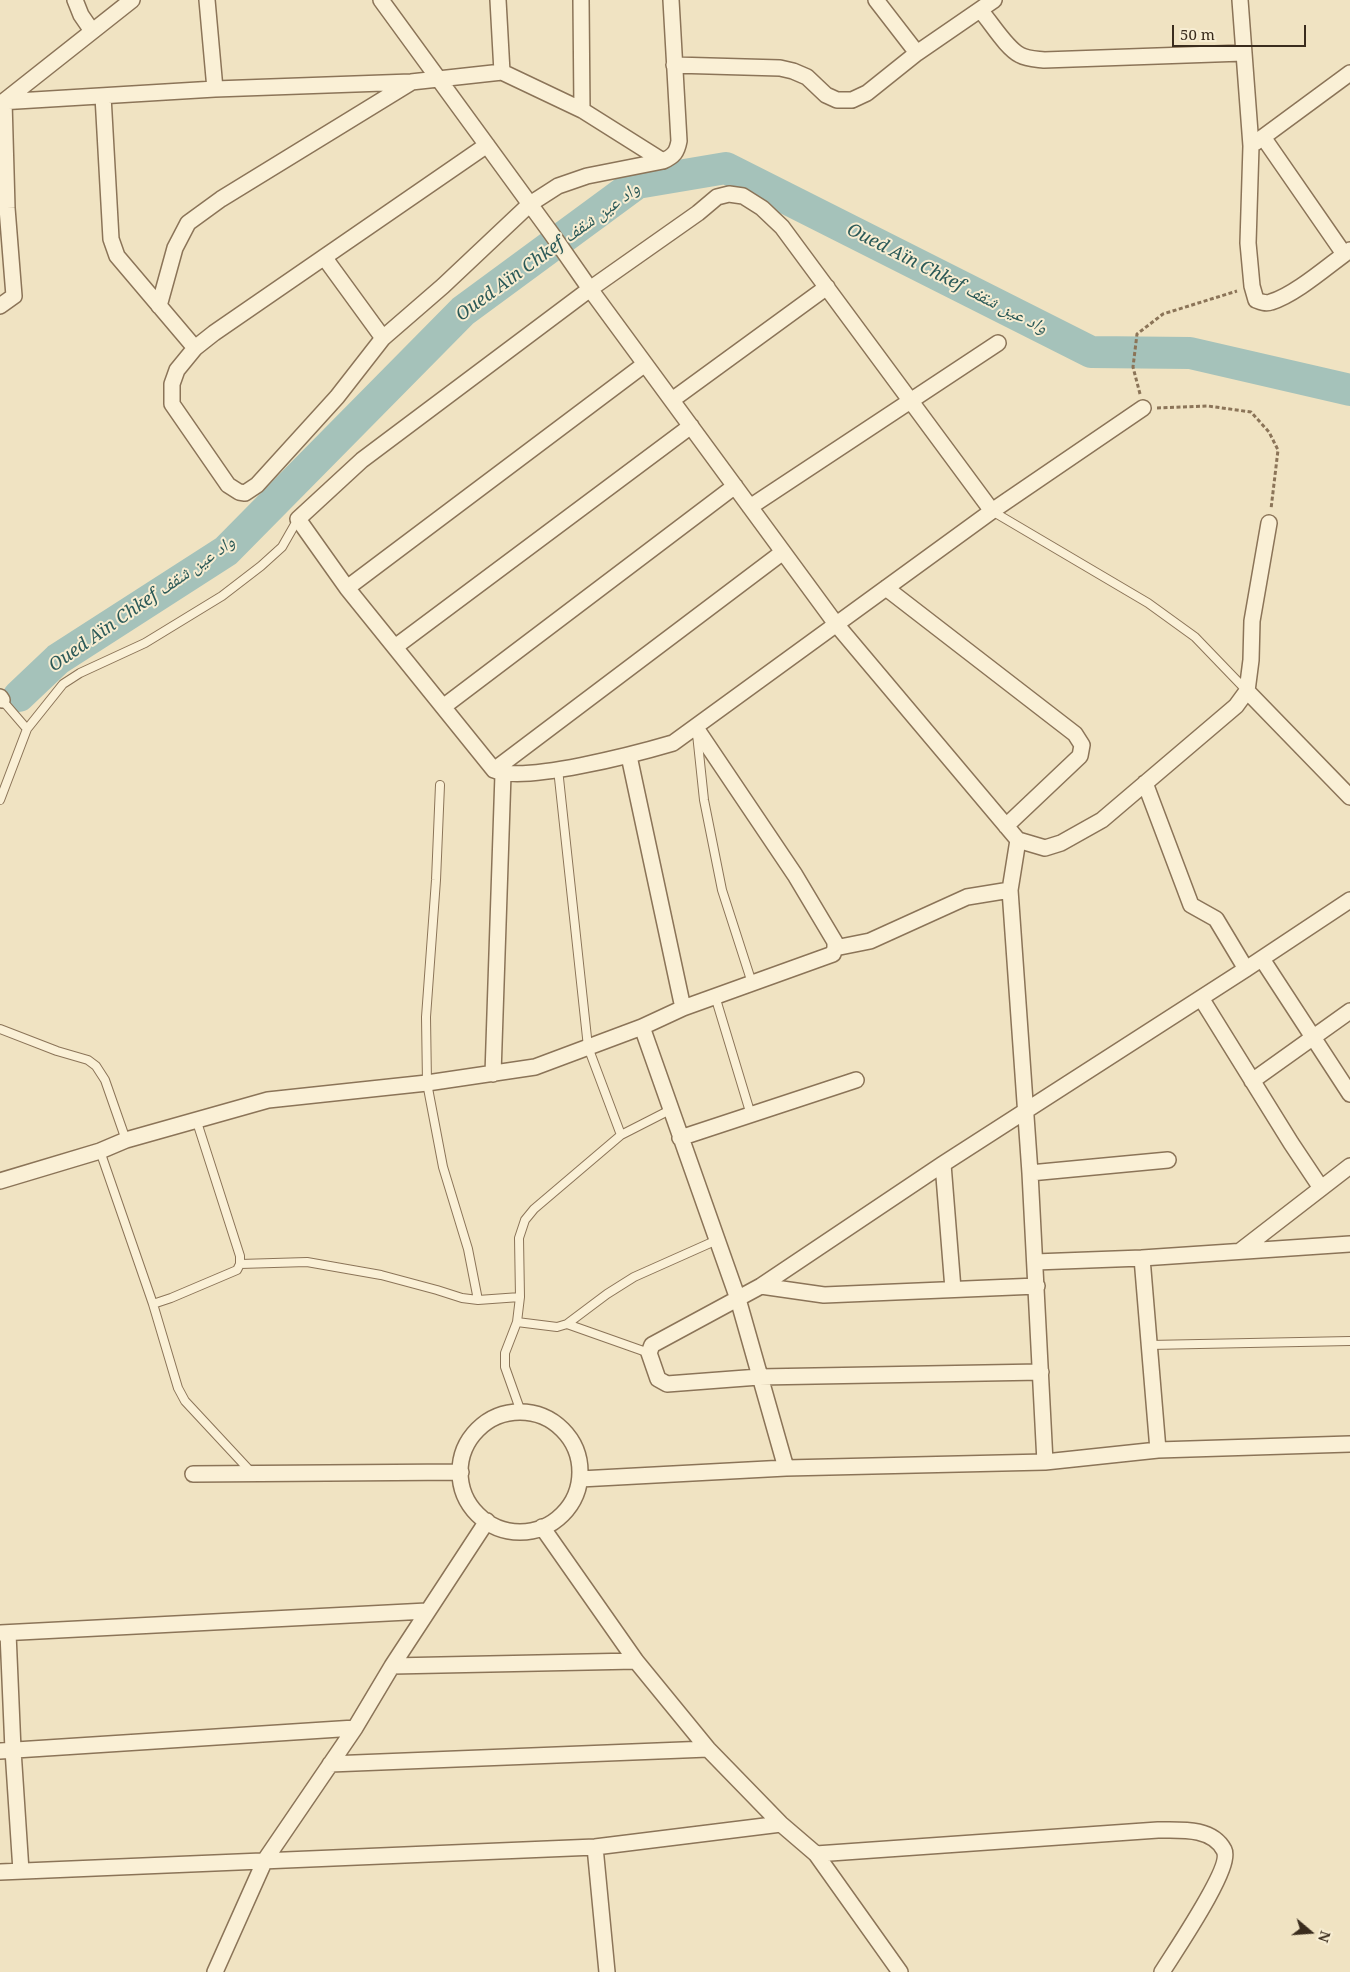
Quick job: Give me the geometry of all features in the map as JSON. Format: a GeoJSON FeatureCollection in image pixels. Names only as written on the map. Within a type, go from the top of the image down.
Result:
{"type":"FeatureCollection","features":[{"type":"Feature","properties":{"kind":"street"},"geometry":{"type":"LineString","coordinates":[[75,0],[81,15],[92,31]]}},
{"type":"Feature","properties":{"kind":"street"},"geometry":{"type":"LineString","coordinates":[[1,102],[132,0]]}},
{"type":"Feature","properties":{"kind":"street"},"geometry":{"type":"LineString","coordinates":[[207,0],[215,89]]}},
{"type":"Feature","properties":{"kind":"street"},"geometry":{"type":"LineString","coordinates":[[381,0],[552,233],[589,289],[836,624],[1018,840],[1045,848],[1062,842],[1102,820],[1236,706],[1247,691],[1251,660],[1252,621],[1269,522]]}},
{"type":"Feature","properties":{"kind":"street"},"geometry":{"type":"LineString","coordinates":[[498,0],[502,72]]}},
{"type":"Feature","properties":{"kind":"street"},"geometry":{"type":"LineString","coordinates":[[581,0],[582,110]]}},
{"type":"Feature","properties":{"kind":"street"},"geometry":{"type":"LineString","coordinates":[[487,145],[195,348],[177,370],[172,384],[172,404],[228,485],[238,492],[245,493],[257,485],[336,397],[384,338],[443,286],[530,204],[558,186],[587,176],[663,161],[673,157],[679,141],[670,0]]}},
{"type":"Feature","properties":{"kind":"street"},"geometry":{"type":"LineString","coordinates":[[876,0],[917,52]]}},
{"type":"Feature","properties":{"kind":"street"},"geometry":{"type":"LineString","coordinates":[[674,64],[793,70],[806,77],[826,95],[837,100],[852,100],[867,93],[917,52],[994,0]]}},
{"type":"Feature","properties":{"kind":"street"},"geometry":{"type":"LineString","coordinates":[[1240,0],[1243,53],[1257,142],[1248,243],[1252,286],[1256,300],[1262,303],[1271,302],[1299,288],[1347,252],[1257,142]]}},
{"type":"Feature","properties":{"kind":"street"},"geometry":{"type":"LineString","coordinates":[[980,10],[1010,48],[1019,55],[1044,60],[1243,53]]}},
{"type":"Feature","properties":{"kind":"street"},"geometry":{"type":"LineString","coordinates":[[1,102],[215,89],[410,82],[502,72],[582,110],[663,161]]}},
{"type":"Feature","properties":{"kind":"street"},"geometry":{"type":"LineString","coordinates":[[1257,142],[1350,73]]}},
{"type":"Feature","properties":{"kind":"street"},"geometry":{"type":"LineString","coordinates":[[159,306],[175,248],[188,223],[221,199],[410,82]]}},
{"type":"Feature","properties":{"kind":"street"},"geometry":{"type":"LineString","coordinates":[[103,96],[111,239],[116,256],[195,348]]}},
{"type":"Feature","properties":{"kind":"street"},"geometry":{"type":"LineString","coordinates":[[0,306],[14,296],[4,210],[1,102]]}},
{"type":"Feature","properties":{"kind":"street"},"geometry":{"type":"LineString","coordinates":[[493,1074],[499,772],[443,707],[347,588],[298,519],[362,460],[589,289],[698,213],[716,197],[729,194],[743,196],[762,208],[782,227],[992,511]]}},
{"type":"Feature","properties":{"kind":"street"},"geometry":{"type":"LineString","coordinates":[[324,257],[384,338]]}},
{"type":"Feature","properties":{"kind":"street"},"geometry":{"type":"LineString","coordinates":[[672,400],[827,288]]}},
{"type":"Feature","properties":{"kind":"street"},"geometry":{"type":"LineString","coordinates":[[750,506],[998,343]]}},
{"type":"Feature","properties":{"kind":"street"},"geometry":{"type":"LineString","coordinates":[[347,588],[645,364]]}},
{"type":"Feature","properties":{"kind":"street"},"geometry":{"type":"LineString","coordinates":[[499,772],[558,769],[629,756],[673,743],[992,511],[1143,408]]}},
{"type":"Feature","properties":{"kind":"street"},"geometry":{"type":"LineString","coordinates":[[396,647],[691,426]]}},
{"type":"Feature","properties":{"kind":"street"},"geometry":{"type":"LineString","coordinates":[[443,707],[735,486]]}},
{"type":"Feature","properties":{"kind":"street"},"geometry":{"type":"LineString","coordinates":[[499,772],[783,552]]}},
{"type":"Feature","properties":{"kind":"street"},"geometry":{"type":"LineString","coordinates":[[886,588],[1075,734],[1082,746],[1080,756],[1006,826]]}},
{"type":"Feature","properties":{"kind":"street"},"geometry":{"type":"LineString","coordinates":[[1247,691],[1350,797]]}},
{"type":"Feature","properties":{"kind":"street"},"geometry":{"type":"LineString","coordinates":[[0,1182],[100,1151],[126,1140],[268,1100],[427,1083],[535,1067],[642,1027],[714,996],[833,954],[835,942],[795,875],[696,728]]}},
{"type":"Feature","properties":{"kind":"street"},"geometry":{"type":"LineString","coordinates":[[629,756],[683,1008]]}},
{"type":"Feature","properties":{"kind":"street"},"geometry":{"type":"LineString","coordinates":[[1146,783],[1191,905],[1216,919],[1246,969]]}},
{"type":"Feature","properties":{"kind":"street"},"geometry":{"type":"LineString","coordinates":[[1018,840],[1010,890],[1037,1286],[1045,1462]]}},
{"type":"Feature","properties":{"kind":"street"},"geometry":{"type":"LineString","coordinates":[[835,948],[870,942],[968,897],[1010,890]]}},
{"type":"Feature","properties":{"kind":"street"},"geometry":{"type":"LineString","coordinates":[[1041,1372],[759,1377],[667,1384],[658,1379],[649,1354],[649,1348],[761,1286],[944,1164],[1350,900]]}},
{"type":"Feature","properties":{"kind":"street"},"geometry":{"type":"LineString","coordinates":[[1262,959],[1350,1094]]}},
{"type":"Feature","properties":{"kind":"street"},"geometry":{"type":"LineString","coordinates":[[1201,998],[1321,1188]]}},
{"type":"Feature","properties":{"kind":"street"},"geometry":{"type":"LineString","coordinates":[[1252,1081],[1350,1010]]}},
{"type":"Feature","properties":{"kind":"street"},"geometry":{"type":"LineString","coordinates":[[642,1027],[738,1298],[786,1468]]}},
{"type":"Feature","properties":{"kind":"street"},"geometry":{"type":"LineString","coordinates":[[680,1138],[856,1080]]}},
{"type":"Feature","properties":{"kind":"street"},"geometry":{"type":"LineString","coordinates":[[1030,1173],[1168,1160]]}},
{"type":"Feature","properties":{"kind":"street"},"geometry":{"type":"LineString","coordinates":[[944,1164],[952,1289]]}},
{"type":"Feature","properties":{"kind":"street"},"geometry":{"type":"LineString","coordinates":[[1240,1251],[1350,1166]]}},
{"type":"Feature","properties":{"kind":"street"},"geometry":{"type":"LineString","coordinates":[[1035,1262],[1142,1258],[1350,1244]]}},
{"type":"Feature","properties":{"kind":"street"},"geometry":{"type":"LineString","coordinates":[[1142,1258],[1158,1450]]}},
{"type":"Feature","properties":{"kind":"street"},"geometry":{"type":"LineString","coordinates":[[761,1286],[824,1295],[1037,1286]]}},
{"type":"Feature","properties":{"kind":"street"},"geometry":{"type":"LineString","coordinates":[[521,1412],[542,1415],[554,1422],[565,1432],[576,1450],[580,1464],[580,1479],[576,1493],[565,1511],[554,1521],[528,1531],[514,1531],[499,1528],[486,1521],[476,1511],[462,1486],[461,1472],[464,1450],[471,1438],[481,1427],[499,1416],[521,1412]]}},
{"type":"Feature","properties":{"kind":"street"},"geometry":{"type":"LineString","coordinates":[[580,1479],[786,1468],[1045,1462],[1158,1450],[1350,1444]]}},
{"type":"Feature","properties":{"kind":"street"},"geometry":{"type":"LineString","coordinates":[[193,1474],[461,1472]]}},
{"type":"Feature","properties":{"kind":"street"},"geometry":{"type":"LineString","coordinates":[[215,1972],[265,1860],[355,1728],[392,1666],[486,1521]]}},
{"type":"Feature","properties":{"kind":"street"},"geometry":{"type":"LineString","coordinates":[[542,1527],[636,1661],[708,1749],[781,1824],[816,1854],[900,1972]]}},
{"type":"Feature","properties":{"kind":"street"},"geometry":{"type":"LineString","coordinates":[[20,1871],[6,1751],[4,1633],[427,1611]]}},
{"type":"Feature","properties":{"kind":"street"},"geometry":{"type":"LineString","coordinates":[[392,1666],[636,1661]]}},
{"type":"Feature","properties":{"kind":"street"},"geometry":{"type":"LineString","coordinates":[[6,1751],[355,1728]]}},
{"type":"Feature","properties":{"kind":"street"},"geometry":{"type":"LineString","coordinates":[[330,1764],[708,1749]]}},
{"type":"Feature","properties":{"kind":"street"},"geometry":{"type":"LineString","coordinates":[[0,1872],[595,1847],[781,1824]]}},
{"type":"Feature","properties":{"kind":"street"},"geometry":{"type":"LineString","coordinates":[[816,1854],[1158,1830],[1191,1830],[1204,1833],[1219,1843],[1225,1850],[1225,1863],[1211,1893],[1162,1972]]}},
{"type":"Feature","properties":{"kind":"street"},"geometry":{"type":"LineString","coordinates":[[595,1847],[607,1972]]}},
{"type":"Feature","properties":{"kind":"lane"},"geometry":{"type":"LineString","coordinates":[[992,511],[1148,603],[1195,637],[1247,691]]}},
{"type":"Feature","properties":{"kind":"lane"},"geometry":{"type":"LineString","coordinates":[[0,800],[26,729],[63,684],[80,673],[145,643],[222,596],[282,547],[298,519]]}},
{"type":"Feature","properties":{"kind":"lane"},"geometry":{"type":"LineString","coordinates":[[1,698],[26,729]]}},
{"type":"Feature","properties":{"kind":"lane"},"geometry":{"type":"LineString","coordinates":[[696,728],[704,800],[722,890],[752,983]]}},
{"type":"Feature","properties":{"kind":"lane"},"geometry":{"type":"LineString","coordinates":[[558,769],[588,1047],[621,1135]]}},
{"type":"Feature","properties":{"kind":"lane"},"geometry":{"type":"LineString","coordinates":[[440,785],[436,880],[426,1017],[427,1083],[443,1168],[468,1249],[478,1300]]}},
{"type":"Feature","properties":{"kind":"lane"},"geometry":{"type":"LineString","coordinates":[[714,996],[751,1115]]}},
{"type":"Feature","properties":{"kind":"lane"},"geometry":{"type":"LineString","coordinates":[[0,1029],[57,1052],[88,1060],[96,1066],[106,1080],[126,1140]]}},
{"type":"Feature","properties":{"kind":"lane"},"geometry":{"type":"LineString","coordinates":[[521,1412],[505,1367],[505,1353],[517,1322],[520,1297],[518,1238],[525,1220],[534,1209],[621,1135],[670,1110]]}},
{"type":"Feature","properties":{"kind":"lane"},"geometry":{"type":"LineString","coordinates":[[153,1304],[237,1270],[240,1264],[240,1256],[196,1119]]}},
{"type":"Feature","properties":{"kind":"lane"},"geometry":{"type":"LineString","coordinates":[[100,1151],[153,1304],[178,1388],[185,1401],[252,1474]]}},
{"type":"Feature","properties":{"kind":"lane"},"geometry":{"type":"LineString","coordinates":[[517,1322],[557,1327],[567,1324],[607,1294],[634,1277],[717,1240]]}},
{"type":"Feature","properties":{"kind":"lane"},"geometry":{"type":"LineString","coordinates":[[240,1264],[306,1262],[380,1275],[462,1298],[478,1300],[520,1297]]}},
{"type":"Feature","properties":{"kind":"lane"},"geometry":{"type":"LineString","coordinates":[[567,1324],[649,1354]]}},
{"type":"Feature","properties":{"kind":"lane"},"geometry":{"type":"LineString","coordinates":[[1149,1345],[1350,1341]]}},
{"type":"Feature","properties":{"kind":"path"},"geometry":{"type":"LineString","coordinates":[[1252,286],[1162,314],[1137,334],[1133,366],[1143,408],[1208,406],[1250,412],[1270,432],[1278,450],[1269,522]]}},
{"type":"Feature","properties":{"kind":"waterway","name":"Oued Aïn Chkef واد عين شقف"},"geometry":{"type":"LineString","coordinates":[[19,696],[58,659],[226,551],[463,311],[637,183],[726,168],[1091,352],[1190,353],[1350,390]]}}]}
